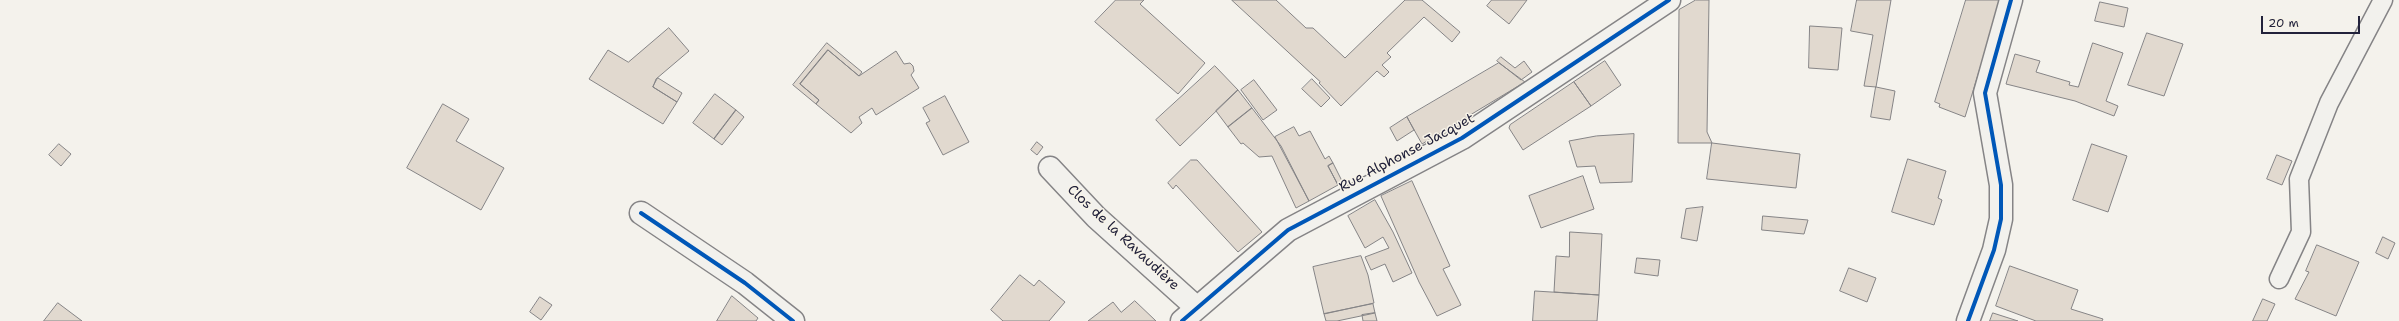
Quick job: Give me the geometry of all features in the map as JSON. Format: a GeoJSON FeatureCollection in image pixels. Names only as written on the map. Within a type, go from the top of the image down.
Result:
{"type":"FeatureCollection","features":[{"type":"Feature","properties":{"kind":"street","name":"Rue Alphonse Jacquet"},"geometry":{"type":"LineString","coordinates":[[1190,314],[1288,230],[1462,138],[1669,0]]}},
{"type":"Feature","properties":{"kind":"street"},"geometry":{"type":"LineString","coordinates":[[1968,321],[1994,250],[2001,218],[2000,184],[1985,93],[2011,0]]}},
{"type":"Feature","properties":{"kind":"street","name":"Clos de la Ravaudière"},"geometry":{"type":"LineString","coordinates":[[1050,168],[1190,314]]}},
{"type":"Feature","properties":{"kind":"street"},"geometry":{"type":"LineString","coordinates":[[641,213],[744,283],[792,321]]}},
{"type":"Feature","properties":{"kind":"lane"},"geometry":{"type":"LineString","coordinates":[[2279,279],[2301,232],[2299,179],[2328,103],[2383,0]]}},
{"type":"Feature","properties":{"kind":"building"},"geometry":{"type":"Polygon","coordinates":[[[1116,0],[1144,0],[1140,4],[1205,63],[1178,94],[1095,22],[1116,0]]]}},
{"type":"Feature","properties":{"kind":"building"},"geometry":{"type":"Polygon","coordinates":[[[1232,0],[1276,0],[1306,28],[1313,28],[1345,58],[1405,0],[1422,0],[1460,32],[1452,42],[1424,17],[1387,53],[1391,57],[1382,65],[1389,72],[1384,77],[1377,71],[1341,106],[1319,83],[1320,82],[1232,0]]]}},
{"type":"Feature","properties":{"kind":"building"},"geometry":{"type":"Polygon","coordinates":[[[1492,0],[1527,0],[1509,24],[1487,6],[1492,0]]]}},
{"type":"Feature","properties":{"kind":"building"},"geometry":{"type":"Polygon","coordinates":[[[1696,0],[1709,0],[1707,132],[1712,143],[1678,143],[1679,10],[1696,0]]]}},
{"type":"Feature","properties":{"kind":"building"},"geometry":{"type":"Polygon","coordinates":[[[1857,0],[1891,0],[1876,87],[1864,86],[1873,35],[1851,31],[1857,0]]]}},
{"type":"Feature","properties":{"kind":"building"},"geometry":{"type":"Polygon","coordinates":[[[1966,0],[2001,0],[1965,117],[1939,107],[1940,104],[1935,102],[1966,0]]]}},
{"type":"Feature","properties":{"kind":"building"},"geometry":{"type":"Polygon","coordinates":[[[2100,2],[2128,8],[2124,27],[2095,21],[2100,2]]]}},
{"type":"Feature","properties":{"kind":"building"},"geometry":{"type":"Polygon","coordinates":[[[1810,26],[1842,28],[1838,70],[1809,68],[1810,26]]]}},
{"type":"Feature","properties":{"kind":"building"},"geometry":{"type":"Polygon","coordinates":[[[669,28],[689,51],[656,79],[653,87],[677,102],[663,124],[589,79],[608,50],[628,62],[669,28]]]}},
{"type":"Feature","properties":{"kind":"building"},"geometry":{"type":"Polygon","coordinates":[[[2147,33],[2183,44],[2164,96],[2128,85],[2147,33]]]}},
{"type":"Feature","properties":{"kind":"building"},"geometry":{"type":"Polygon","coordinates":[[[827,43],[862,72],[859,76],[828,50],[800,84],[819,100],[816,104],[793,85],[827,43]]]}},
{"type":"Feature","properties":{"kind":"building"},"geometry":{"type":"Polygon","coordinates":[[[2093,43],[2123,53],[2106,101],[2118,106],[2114,116],[2075,101],[2006,84],[2015,54],[2040,61],[2036,72],[2070,82],[2069,85],[2078,87],[2093,43]]]}},
{"type":"Feature","properties":{"kind":"building"},"geometry":{"type":"Polygon","coordinates":[[[828,50],[859,76],[896,51],[904,64],[910,63],[913,66],[914,71],[911,75],[919,88],[876,115],[872,108],[859,117],[862,123],[851,133],[816,104],[819,100],[800,84],[828,50]]]}},
{"type":"Feature","properties":{"kind":"building"},"geometry":{"type":"Polygon","coordinates":[[[1501,57],[1515,68],[1524,61],[1532,72],[1521,80],[1497,61],[1501,57]]]}},
{"type":"Feature","properties":{"kind":"building"},"geometry":{"type":"Polygon","coordinates":[[[1605,61],[1621,85],[1591,106],[1574,82],[1605,61]]]}},
{"type":"Feature","properties":{"kind":"building"},"geometry":{"type":"Polygon","coordinates":[[[1499,63],[1525,82],[1422,144],[1407,117],[1499,63]]]}},
{"type":"Feature","properties":{"kind":"building"},"geometry":{"type":"Polygon","coordinates":[[[1215,66],[1238,90],[1180,146],[1156,120],[1215,66]]]}},
{"type":"Feature","properties":{"kind":"building"},"geometry":{"type":"Polygon","coordinates":[[[658,78],[682,93],[677,102],[653,87],[658,78]]]}},
{"type":"Feature","properties":{"kind":"building"},"geometry":{"type":"Polygon","coordinates":[[[1312,79],[1330,98],[1321,107],[1302,89],[1312,79]]]}},
{"type":"Feature","properties":{"kind":"building"},"geometry":{"type":"Polygon","coordinates":[[[1254,80],[1277,110],[1263,120],[1241,90],[1254,80]]]}},
{"type":"Feature","properties":{"kind":"building"},"geometry":{"type":"Polygon","coordinates":[[[1574,82],[1591,106],[1523,150],[1509,128],[1510,125],[1574,82]]]}},
{"type":"Feature","properties":{"kind":"building"},"geometry":{"type":"Polygon","coordinates":[[[1876,87],[1895,91],[1890,120],[1871,117],[1876,87]]]}},
{"type":"Feature","properties":{"kind":"building"},"geometry":{"type":"Polygon","coordinates":[[[1238,90],[1252,108],[1228,127],[1216,111],[1238,90]]]}},
{"type":"Feature","properties":{"kind":"building"},"geometry":{"type":"Polygon","coordinates":[[[715,94],[736,110],[714,139],[693,123],[715,94]]]}},
{"type":"Feature","properties":{"kind":"building"},"geometry":{"type":"Polygon","coordinates":[[[945,96],[969,142],[943,155],[926,123],[930,121],[923,108],[945,96]]]}},
{"type":"Feature","properties":{"kind":"building"},"geometry":{"type":"Polygon","coordinates":[[[443,104],[469,119],[456,141],[504,168],[481,210],[407,168],[443,104]]]}},
{"type":"Feature","properties":{"kind":"building"},"geometry":{"type":"Polygon","coordinates":[[[1252,108],[1281,146],[1309,201],[1296,208],[1272,156],[1259,157],[1243,143],[1241,144],[1228,127],[1252,108]]]}},
{"type":"Feature","properties":{"kind":"building"},"geometry":{"type":"Polygon","coordinates":[[[736,110],[744,117],[722,145],[714,139],[736,110]]]}},
{"type":"Feature","properties":{"kind":"building"},"geometry":{"type":"Polygon","coordinates":[[[1407,117],[1414,130],[1397,141],[1390,128],[1407,117]]]}},
{"type":"Feature","properties":{"kind":"building"},"geometry":{"type":"Polygon","coordinates":[[[1294,127],[1299,136],[1310,131],[1325,159],[1329,156],[1333,163],[1328,166],[1338,185],[1309,201],[1275,137],[1294,127]]]}},
{"type":"Feature","properties":{"kind":"building"},"geometry":{"type":"Polygon","coordinates":[[[1634,134],[1632,182],[1600,183],[1595,166],[1577,167],[1569,141],[1596,136],[1634,134]]]}},
{"type":"Feature","properties":{"kind":"building"},"geometry":{"type":"Polygon","coordinates":[[[1037,142],[1043,147],[1037,155],[1031,150],[1037,142]]]}},
{"type":"Feature","properties":{"kind":"building"},"geometry":{"type":"Polygon","coordinates":[[[1712,143],[1800,154],[1796,188],[1707,179],[1712,143]]]}},
{"type":"Feature","properties":{"kind":"building"},"geometry":{"type":"Polygon","coordinates":[[[59,144],[71,154],[61,166],[49,155],[59,144]]]}},
{"type":"Feature","properties":{"kind":"building"},"geometry":{"type":"Polygon","coordinates":[[[2092,144],[2127,156],[2108,212],[2073,200],[2092,144]]]}},
{"type":"Feature","properties":{"kind":"building"},"geometry":{"type":"Polygon","coordinates":[[[2277,155],[2292,161],[2282,185],[2267,179],[2277,155]]]}},
{"type":"Feature","properties":{"kind":"building"},"geometry":{"type":"Polygon","coordinates":[[[1908,159],[1946,171],[1938,198],[1942,200],[1934,225],[1892,212],[1908,159]]]}},
{"type":"Feature","properties":{"kind":"building"},"geometry":{"type":"Polygon","coordinates":[[[1191,160],[1197,160],[1262,232],[1238,252],[1176,185],[1173,189],[1168,183],[1191,160]]]}},
{"type":"Feature","properties":{"kind":"building"},"geometry":{"type":"Polygon","coordinates":[[[1333,163],[1342,181],[1338,185],[1328,166],[1333,163]]]}},
{"type":"Feature","properties":{"kind":"building"},"geometry":{"type":"Polygon","coordinates":[[[1583,176],[1594,209],[1541,228],[1529,196],[1583,176]]]}},
{"type":"Feature","properties":{"kind":"building"},"geometry":{"type":"Polygon","coordinates":[[[1412,181],[1450,266],[1443,269],[1461,305],[1437,316],[1419,282],[1381,196],[1412,181]]]}},
{"type":"Feature","properties":{"kind":"building"},"geometry":{"type":"Polygon","coordinates":[[[1375,200],[1393,232],[1412,273],[1393,282],[1385,264],[1371,270],[1365,257],[1389,248],[1383,237],[1365,248],[1348,216],[1375,200]]]}},
{"type":"Feature","properties":{"kind":"building"},"geometry":{"type":"Polygon","coordinates":[[[1703,207],[1697,241],[1681,238],[1686,209],[1703,207]]]}},
{"type":"Feature","properties":{"kind":"building"},"geometry":{"type":"Polygon","coordinates":[[[1763,216],[1808,220],[1804,234],[1762,230],[1763,216]]]}},
{"type":"Feature","properties":{"kind":"building"},"geometry":{"type":"Polygon","coordinates":[[[1570,232],[1602,234],[1599,295],[1554,292],[1556,256],[1569,257],[1570,232]]]}},
{"type":"Feature","properties":{"kind":"building"},"geometry":{"type":"Polygon","coordinates":[[[2383,237],[2395,243],[2388,259],[2376,253],[2383,237]]]}},
{"type":"Feature","properties":{"kind":"building"},"geometry":{"type":"Polygon","coordinates":[[[2317,245],[2359,262],[2336,316],[2295,299],[2309,272],[2306,271],[2317,245]]]}},
{"type":"Feature","properties":{"kind":"building"},"geometry":{"type":"Polygon","coordinates":[[[1361,256],[1368,275],[1374,303],[1324,314],[1313,267],[1361,256]]]}},
{"type":"Feature","properties":{"kind":"building"},"geometry":{"type":"Polygon","coordinates":[[[1637,258],[1660,260],[1658,276],[1635,273],[1637,258]]]}},
{"type":"Feature","properties":{"kind":"building"},"geometry":{"type":"Polygon","coordinates":[[[2010,266],[2078,290],[2071,309],[2103,319],[2102,321],[2036,321],[1996,306],[2010,266]]]}},
{"type":"Feature","properties":{"kind":"building"},"geometry":{"type":"Polygon","coordinates":[[[1849,268],[1876,278],[1867,302],[1840,291],[1849,268]]]}},
{"type":"Feature","properties":{"kind":"building"},"geometry":{"type":"Polygon","coordinates":[[[1020,275],[1034,286],[1039,280],[1065,302],[1049,321],[1003,321],[991,310],[1020,275]]]}},
{"type":"Feature","properties":{"kind":"building"},"geometry":{"type":"Polygon","coordinates":[[[1535,291],[1599,295],[1597,321],[1533,321],[1535,291]]]}},
{"type":"Feature","properties":{"kind":"building"},"geometry":{"type":"Polygon","coordinates":[[[732,296],[758,318],[756,321],[717,321],[732,296]]]}},
{"type":"Feature","properties":{"kind":"building"},"geometry":{"type":"Polygon","coordinates":[[[540,297],[552,305],[541,320],[530,312],[540,297]]]}},
{"type":"Feature","properties":{"kind":"building"},"geometry":{"type":"Polygon","coordinates":[[[2263,299],[2275,304],[2267,321],[2253,321],[2263,299]]]}},
{"type":"Feature","properties":{"kind":"building"},"geometry":{"type":"Polygon","coordinates":[[[1135,301],[1156,321],[1088,321],[1113,302],[1121,312],[1135,301]]]}},
{"type":"Feature","properties":{"kind":"building"},"geometry":{"type":"Polygon","coordinates":[[[58,303],[82,321],[44,321],[58,303]]]}},
{"type":"Feature","properties":{"kind":"building"},"geometry":{"type":"Polygon","coordinates":[[[1373,304],[1375,313],[1337,321],[1326,321],[1324,314],[1373,304]]]}},
{"type":"Feature","properties":{"kind":"building"},"geometry":{"type":"Polygon","coordinates":[[[1375,313],[1377,321],[1363,321],[1362,315],[1375,313]]]}},
{"type":"Feature","properties":{"kind":"building"},"geometry":{"type":"Polygon","coordinates":[[[1993,313],[2018,321],[1990,321],[1993,313]]]}},
{"type":"Feature","properties":{"kind":"cycle path"},"geometry":{"type":"LineString","coordinates":[[1182,321],[1288,230],[1462,138],[1669,0]]}},
{"type":"Feature","properties":{"kind":"cycle path"},"geometry":{"type":"LineString","coordinates":[[1968,321],[1994,250],[2001,219],[2001,185],[1985,93],[2011,0]]}},
{"type":"Feature","properties":{"kind":"cycle path"},"geometry":{"type":"LineString","coordinates":[[641,213],[745,283],[793,321]]}}]}
